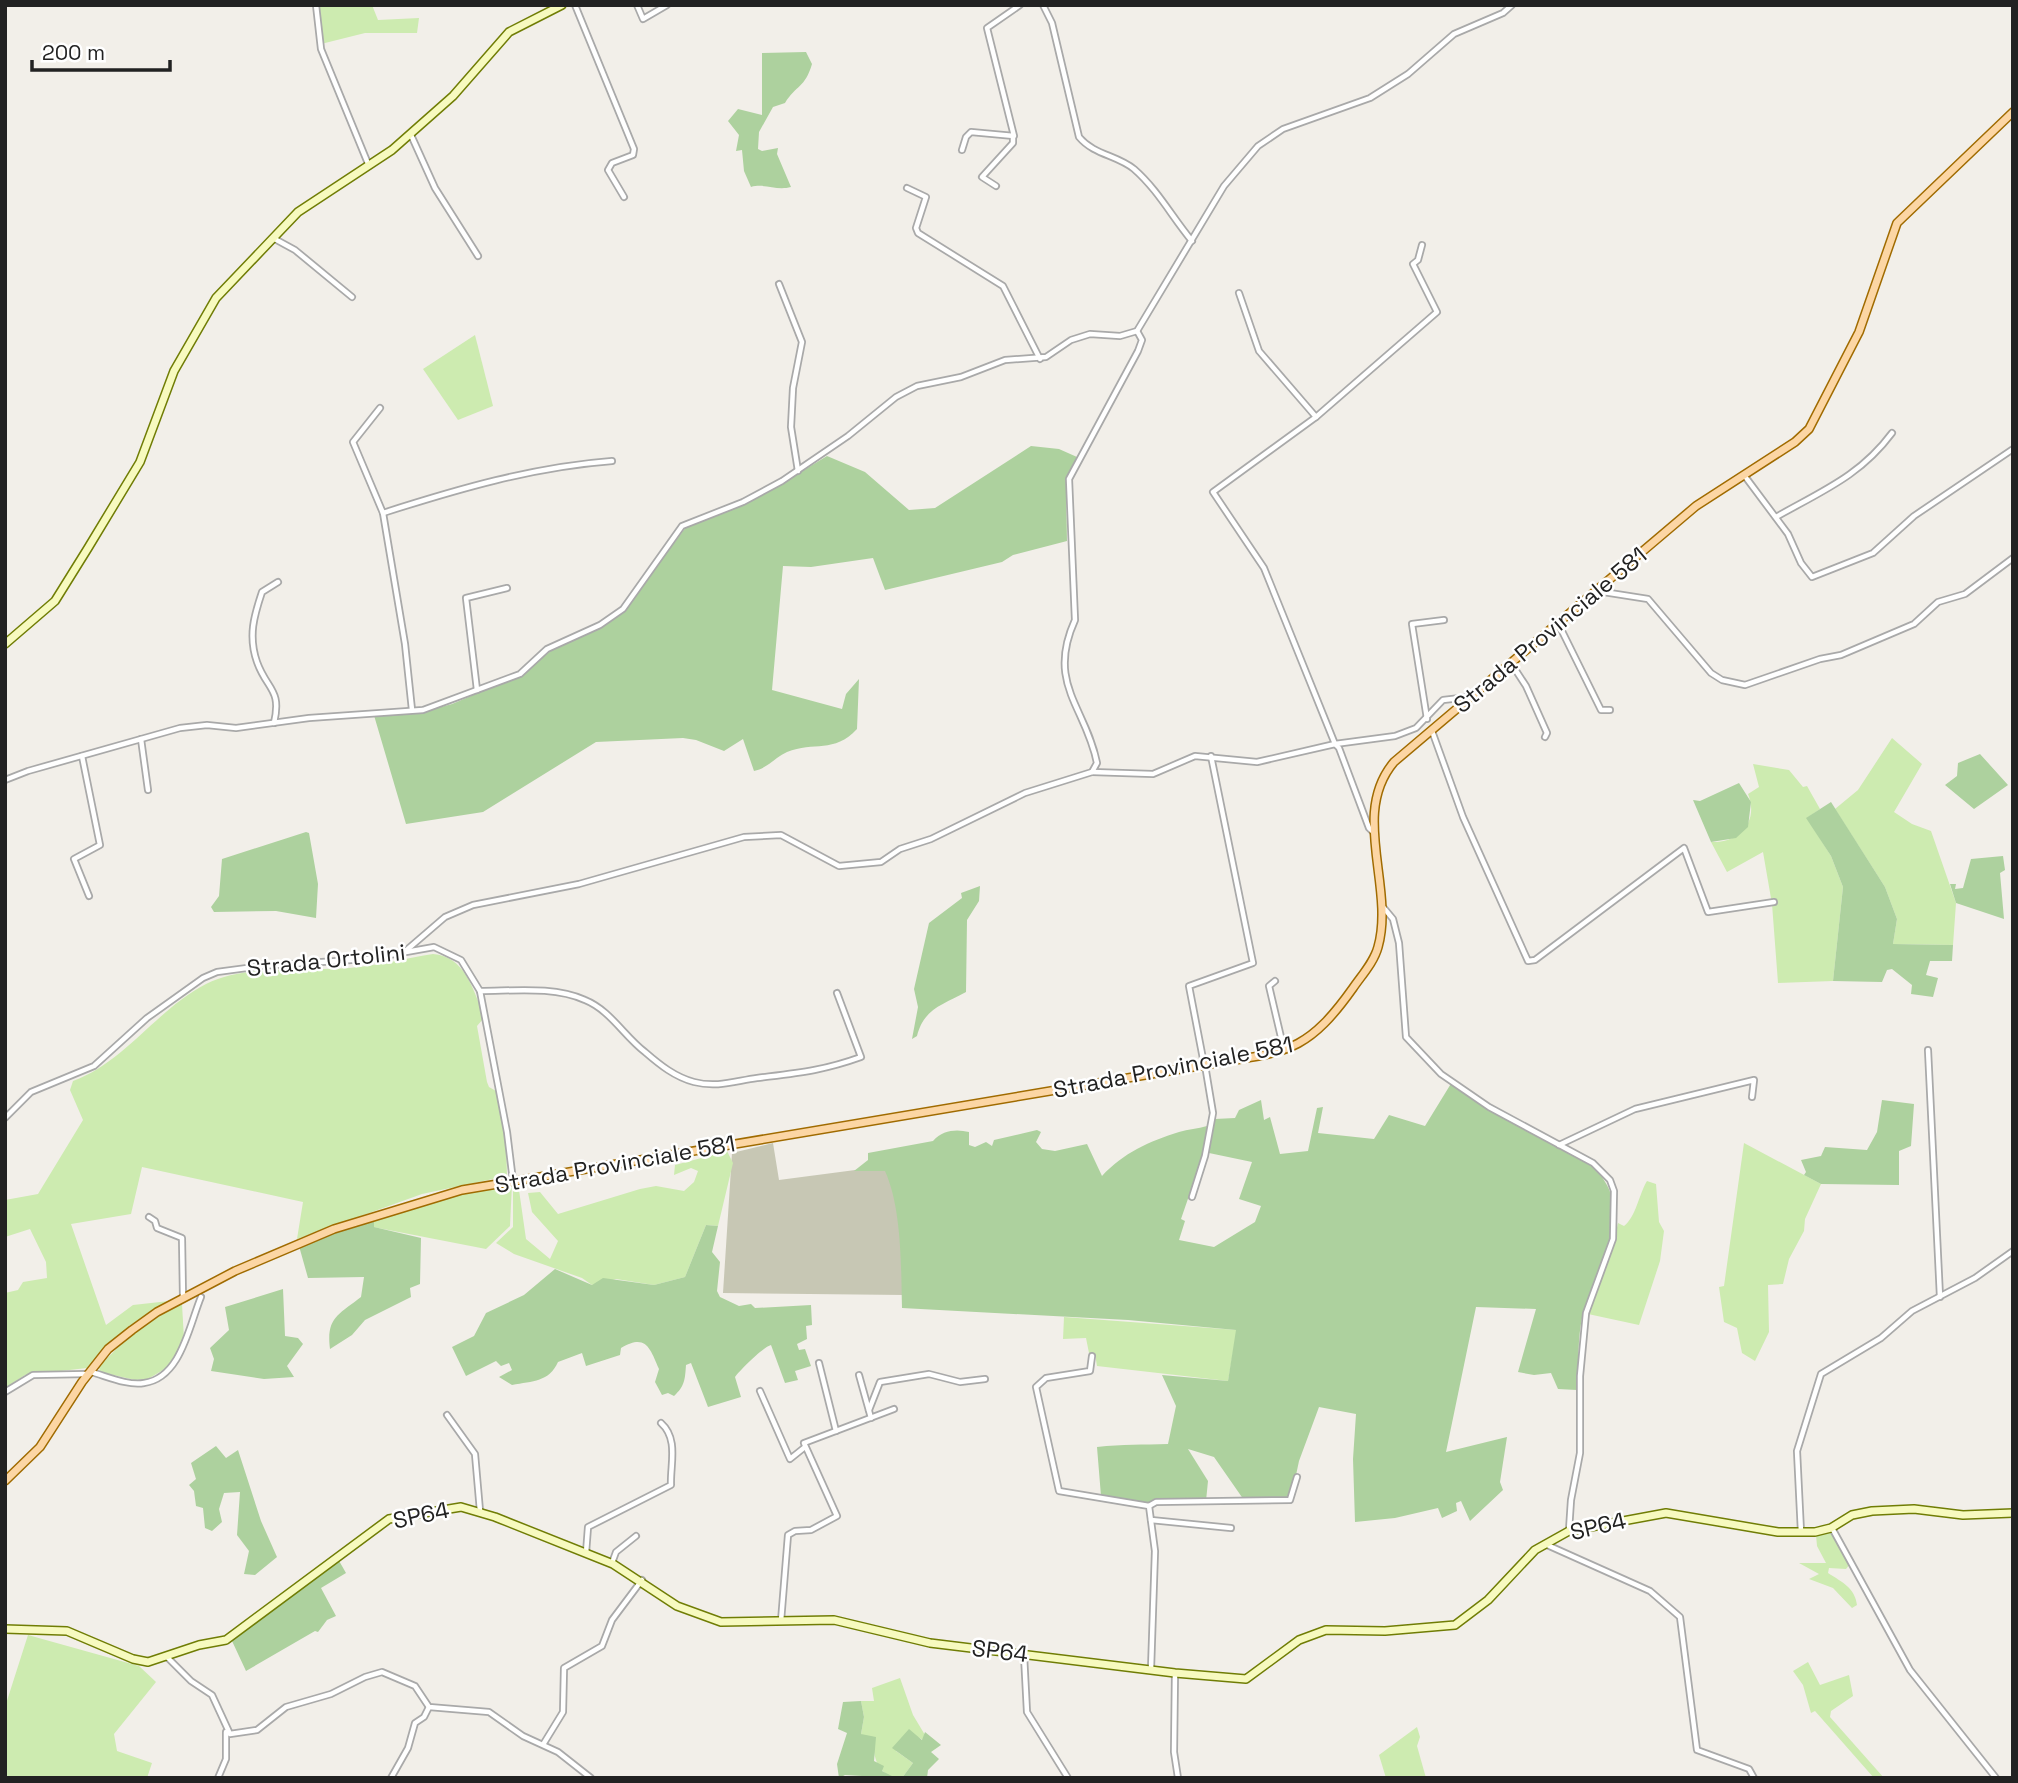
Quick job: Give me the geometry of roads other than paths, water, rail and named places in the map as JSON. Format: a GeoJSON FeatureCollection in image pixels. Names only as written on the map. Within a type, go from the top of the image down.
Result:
{"type":"FeatureCollection","features":[{"type":"Feature","properties":{"kind":"main road","name":"Strada Provinciale 581"},"geometry":{"type":"LineString","coordinates":[[5,1481],[40,1447],[108,1349],[132,1330],[235,1271],[334,1229],[449,1194],[513,1181],[1284,1051],[1320,1031],[1366,970],[1378,948],[1380,904],[1374,802],[1383,775],[1394,762],[1696,506],[1795,442],[1808,429],[1859,332],[1897,223],[2013,112]]}},
{"type":"Feature","properties":{"kind":"street"},"geometry":{"type":"LineString","coordinates":[[316,5],[321,49],[369,166]]}},
{"type":"Feature","properties":{"kind":"street"},"geometry":{"type":"LineString","coordinates":[[5,643],[55,601],[140,462],[167,388],[205,313],[308,204],[369,166],[411,135],[453,96],[509,32],[562,5]]}},
{"type":"Feature","properties":{"kind":"street"},"geometry":{"type":"LineString","coordinates":[[575,5],[634,149],[633,155],[612,163],[608,170],[624,197]]}},
{"type":"Feature","properties":{"kind":"street"},"geometry":{"type":"LineString","coordinates":[[636,5],[643,19],[667,5]]}},
{"type":"Feature","properties":{"kind":"street"},"geometry":{"type":"LineString","coordinates":[[996,186],[982,177],[1013,143],[1013,138],[987,27],[1020,5]]}},
{"type":"Feature","properties":{"kind":"street"},"geometry":{"type":"LineString","coordinates":[[1044,5],[1052,23],[1079,137],[1089,147],[1127,164],[1136,171],[1164,200],[1192,242]]}},
{"type":"Feature","properties":{"kind":"street"},"geometry":{"type":"LineString","coordinates":[[5,780],[180,728],[207,725],[236,728],[423,710],[520,674],[547,649],[600,625],[623,608],[682,526],[743,502],[797,471],[897,397],[917,386],[961,377],[1005,360],[1040,359],[1090,334],[1120,337],[1137,331],[1233,173],[1258,146],[1278,132],[1370,98],[1408,74],[1454,34],[1503,13],[1513,5]]}},
{"type":"Feature","properties":{"kind":"street"},"geometry":{"type":"LineString","coordinates":[[962,150],[966,137],[971,132],[1013,138]]}},
{"type":"Feature","properties":{"kind":"street"},"geometry":{"type":"LineString","coordinates":[[411,135],[435,188],[478,256]]}},
{"type":"Feature","properties":{"kind":"street"},"geometry":{"type":"LineString","coordinates":[[907,188],[926,197],[916,228],[918,233],[1003,286],[1040,359]]}},
{"type":"Feature","properties":{"kind":"street"},"geometry":{"type":"LineString","coordinates":[[273,238],[295,250],[352,297]]}},
{"type":"Feature","properties":{"kind":"street"},"geometry":{"type":"LineString","coordinates":[[1375,834],[1369,828],[1344,760],[1335,744],[1264,568],[1213,492],[1316,417],[1437,312],[1413,264],[1418,260],[1422,245]]}},
{"type":"Feature","properties":{"kind":"street"},"geometry":{"type":"LineString","coordinates":[[779,284],[802,342],[793,388],[791,427],[797,471]]}},
{"type":"Feature","properties":{"kind":"street"},"geometry":{"type":"LineString","coordinates":[[1238,293],[1259,351],[1316,417]]}},
{"type":"Feature","properties":{"kind":"street"},"geometry":{"type":"LineString","coordinates":[[1092,772],[1097,763],[1094,749],[1074,707],[1063,667],[1067,637],[1075,620],[1069,479],[1138,351],[1142,340],[1137,331]]}},
{"type":"Feature","properties":{"kind":"street"},"geometry":{"type":"LineString","coordinates":[[380,408],[353,442],[383,513],[405,644],[412,710]]}},
{"type":"Feature","properties":{"kind":"street"},"geometry":{"type":"LineString","coordinates":[[1776,517],[1856,471],[1873,458],[1892,433]]}},
{"type":"Feature","properties":{"kind":"street"},"geometry":{"type":"LineString","coordinates":[[1743,474],[1776,517],[1806,572],[1812,577],[1872,553],[1914,516],[2013,449]]}},
{"type":"Feature","properties":{"kind":"street"},"geometry":{"type":"LineString","coordinates":[[383,513],[439,495],[561,465],[612,461]]}},
{"type":"Feature","properties":{"kind":"street"},"geometry":{"type":"LineString","coordinates":[[1596,591],[1621,592],[1648,599],[1711,673],[1722,680],[1745,685],[1820,659],[1841,655],[1914,624],[1938,602],[1965,594],[2013,558]]}},
{"type":"Feature","properties":{"kind":"street"},"geometry":{"type":"LineString","coordinates":[[274,723],[278,705],[276,693],[257,662],[251,631],[262,592],[278,582]]}},
{"type":"Feature","properties":{"kind":"street"},"geometry":{"type":"LineString","coordinates":[[477,690],[466,598],[507,588]]}},
{"type":"Feature","properties":{"kind":"street"},"geometry":{"type":"LineString","coordinates":[[1427,720],[1412,624],[1444,620]]}},
{"type":"Feature","properties":{"kind":"street"},"geometry":{"type":"LineString","coordinates":[[1558,623],[1601,710],[1610,709]]}},
{"type":"Feature","properties":{"kind":"street"},"geometry":{"type":"LineString","coordinates":[[1511,663],[1526,686],[1546,733],[1545,737]]}},
{"type":"Feature","properties":{"kind":"street"},"geometry":{"type":"LineString","coordinates":[[402,954],[444,917],[473,905],[579,884],[744,838],[782,835],[839,866],[881,862],[900,849],[931,839],[1026,793],[1092,772],[1154,774],[1192,757],[1257,762],[1335,744],[1404,734],[1427,720],[1443,701],[1470,697]]}},
{"type":"Feature","properties":{"kind":"street"},"geometry":{"type":"LineString","coordinates":[[1432,731],[1463,817],[1528,961],[1535,960],[1684,848],[1708,912],[1774,902]]}},
{"type":"Feature","properties":{"kind":"street"},"geometry":{"type":"LineString","coordinates":[[141,739],[148,790]]}},
{"type":"Feature","properties":{"kind":"street"},"geometry":{"type":"LineString","coordinates":[[82,756],[100,845],[74,859],[89,896]]}},
{"type":"Feature","properties":{"kind":"street"},"geometry":{"type":"LineString","coordinates":[[1192,1197],[1205,1156],[1213,1113],[1189,986],[1253,963],[1211,757]]}},
{"type":"Feature","properties":{"kind":"street"},"geometry":{"type":"LineString","coordinates":[[1380,904],[1393,919],[1399,943],[1406,1037],[1441,1074],[1489,1107],[1558,1145],[1603,1172],[1611,1180],[1616,1210],[1613,1239],[1586,1313],[1580,1376],[1580,1453],[1571,1500],[1569,1531]]}},
{"type":"Feature","properties":{"kind":"street","name":"Strada Ortolini"},"geometry":{"type":"LineString","coordinates":[[5,1118],[31,1092],[94,1066],[148,1018],[196,983],[217,972],[402,954],[434,947],[448,951],[464,964],[480,990],[508,1132],[513,1181]]}},
{"type":"Feature","properties":{"kind":"street"},"geometry":{"type":"LineString","coordinates":[[1275,981],[1269,986],[1284,1051]]}},
{"type":"Feature","properties":{"kind":"street"},"geometry":{"type":"LineString","coordinates":[[480,990],[558,992],[586,1000],[601,1009],[634,1044],[673,1074],[696,1083],[719,1086],[760,1078],[802,1075],[861,1057],[837,993]]}},
{"type":"Feature","properties":{"kind":"street"},"geometry":{"type":"LineString","coordinates":[[1928,1050],[1940,1297]]}},
{"type":"Feature","properties":{"kind":"street"},"geometry":{"type":"LineString","coordinates":[[1558,1145],[1628,1112],[1669,1099],[1754,1080],[1752,1097]]}},
{"type":"Feature","properties":{"kind":"street"},"geometry":{"type":"LineString","coordinates":[[149,1217],[155,1221],[157,1228],[182,1238],[183,1299]]}},
{"type":"Feature","properties":{"kind":"street"},"geometry":{"type":"LineString","coordinates":[[1801,1532],[1797,1451],[1821,1374],[1881,1338],[1912,1311],[1975,1278],[2013,1251]]}},
{"type":"Feature","properties":{"kind":"street"},"geometry":{"type":"LineString","coordinates":[[5,1391],[33,1375],[89,1373],[144,1383],[164,1374],[178,1356],[201,1297]]}},
{"type":"Feature","properties":{"kind":"street"},"geometry":{"type":"LineString","coordinates":[[1092,1356],[1090,1371],[1046,1378],[1036,1387],[1057,1488],[1061,1492],[1149,1506],[1156,1502],[1290,1500],[1297,1477]]}},
{"type":"Feature","properties":{"kind":"street"},"geometry":{"type":"LineString","coordinates":[[820,1363],[836,1431]]}},
{"type":"Feature","properties":{"kind":"street"},"geometry":{"type":"LineString","coordinates":[[869,1410],[880,1382],[929,1374],[960,1382],[985,1379]]}},
{"type":"Feature","properties":{"kind":"street"},"geometry":{"type":"LineString","coordinates":[[859,1375],[871,1418]]}},
{"type":"Feature","properties":{"kind":"street"},"geometry":{"type":"LineString","coordinates":[[760,1391],[790,1459],[805,1447]]}},
{"type":"Feature","properties":{"kind":"street"},"geometry":{"type":"LineString","coordinates":[[781,1621],[788,1535],[795,1531],[811,1530],[837,1516],[804,1443],[894,1409]]}},
{"type":"Feature","properties":{"kind":"street"},"geometry":{"type":"LineString","coordinates":[[447,1415],[475,1454],[480,1511]]}},
{"type":"Feature","properties":{"kind":"street"},"geometry":{"type":"LineString","coordinates":[[586,1553],[588,1527],[671,1485],[674,1458],[668,1432],[662,1423]]}},
{"type":"Feature","properties":{"kind":"street"},"geometry":{"type":"LineString","coordinates":[[1149,1506],[1155,1550],[1151,1669]]}},
{"type":"Feature","properties":{"kind":"street","name":"SP64"},"geometry":{"type":"LineString","coordinates":[[5,1629],[67,1631],[120,1654],[148,1662],[226,1640],[389,1519],[457,1507],[480,1511],[612,1563],[642,1580],[677,1606],[731,1623],[834,1620],[930,1643],[1246,1679],[1299,1640],[1326,1630],[1385,1631],[1455,1625],[1472,1615],[1544,1543],[1569,1531],[1666,1513],[1762,1531],[1801,1532],[1832,1527],[1852,1515],[1872,1511],[1914,1509],[1963,1515],[2012,1515]]}},
{"type":"Feature","properties":{"kind":"street"},"geometry":{"type":"LineString","coordinates":[[1152,1520],[1231,1528]]}},
{"type":"Feature","properties":{"kind":"street"},"geometry":{"type":"LineString","coordinates":[[1832,1527],[1910,1670],[1996,1778]]}},
{"type":"Feature","properties":{"kind":"street"},"geometry":{"type":"LineString","coordinates":[[612,1563],[615,1552],[636,1536]]}},
{"type":"Feature","properties":{"kind":"street"},"geometry":{"type":"LineString","coordinates":[[1544,1543],[1650,1591],[1680,1617],[1697,1750],[1749,1769],[1754,1778]]}},
{"type":"Feature","properties":{"kind":"street"},"geometry":{"type":"LineString","coordinates":[[544,1743],[563,1712],[564,1668],[602,1646],[612,1620],[642,1580]]}},
{"type":"Feature","properties":{"kind":"street"},"geometry":{"type":"LineString","coordinates":[[1024,1655],[1027,1712],[1068,1778]]}},
{"type":"Feature","properties":{"kind":"street"},"geometry":{"type":"LineString","coordinates":[[166,1656],[191,1681],[212,1695],[226,1732],[226,1759],[218,1778]]}},
{"type":"Feature","properties":{"kind":"street"},"geometry":{"type":"LineString","coordinates":[[226,1732],[257,1730],[286,1707],[331,1694],[365,1677],[382,1672],[415,1686],[429,1707]]}},
{"type":"Feature","properties":{"kind":"street"},"geometry":{"type":"LineString","coordinates":[[1175,1673],[1174,1752],[1178,1778]]}},
{"type":"Feature","properties":{"kind":"street"},"geometry":{"type":"LineString","coordinates":[[429,1707],[481,1709],[496,1716],[523,1736],[544,1743],[591,1778]]}},
{"type":"Feature","properties":{"kind":"street"},"geometry":{"type":"LineString","coordinates":[[391,1778],[408,1748],[415,1723],[424,1717],[429,1707]]}}]}
